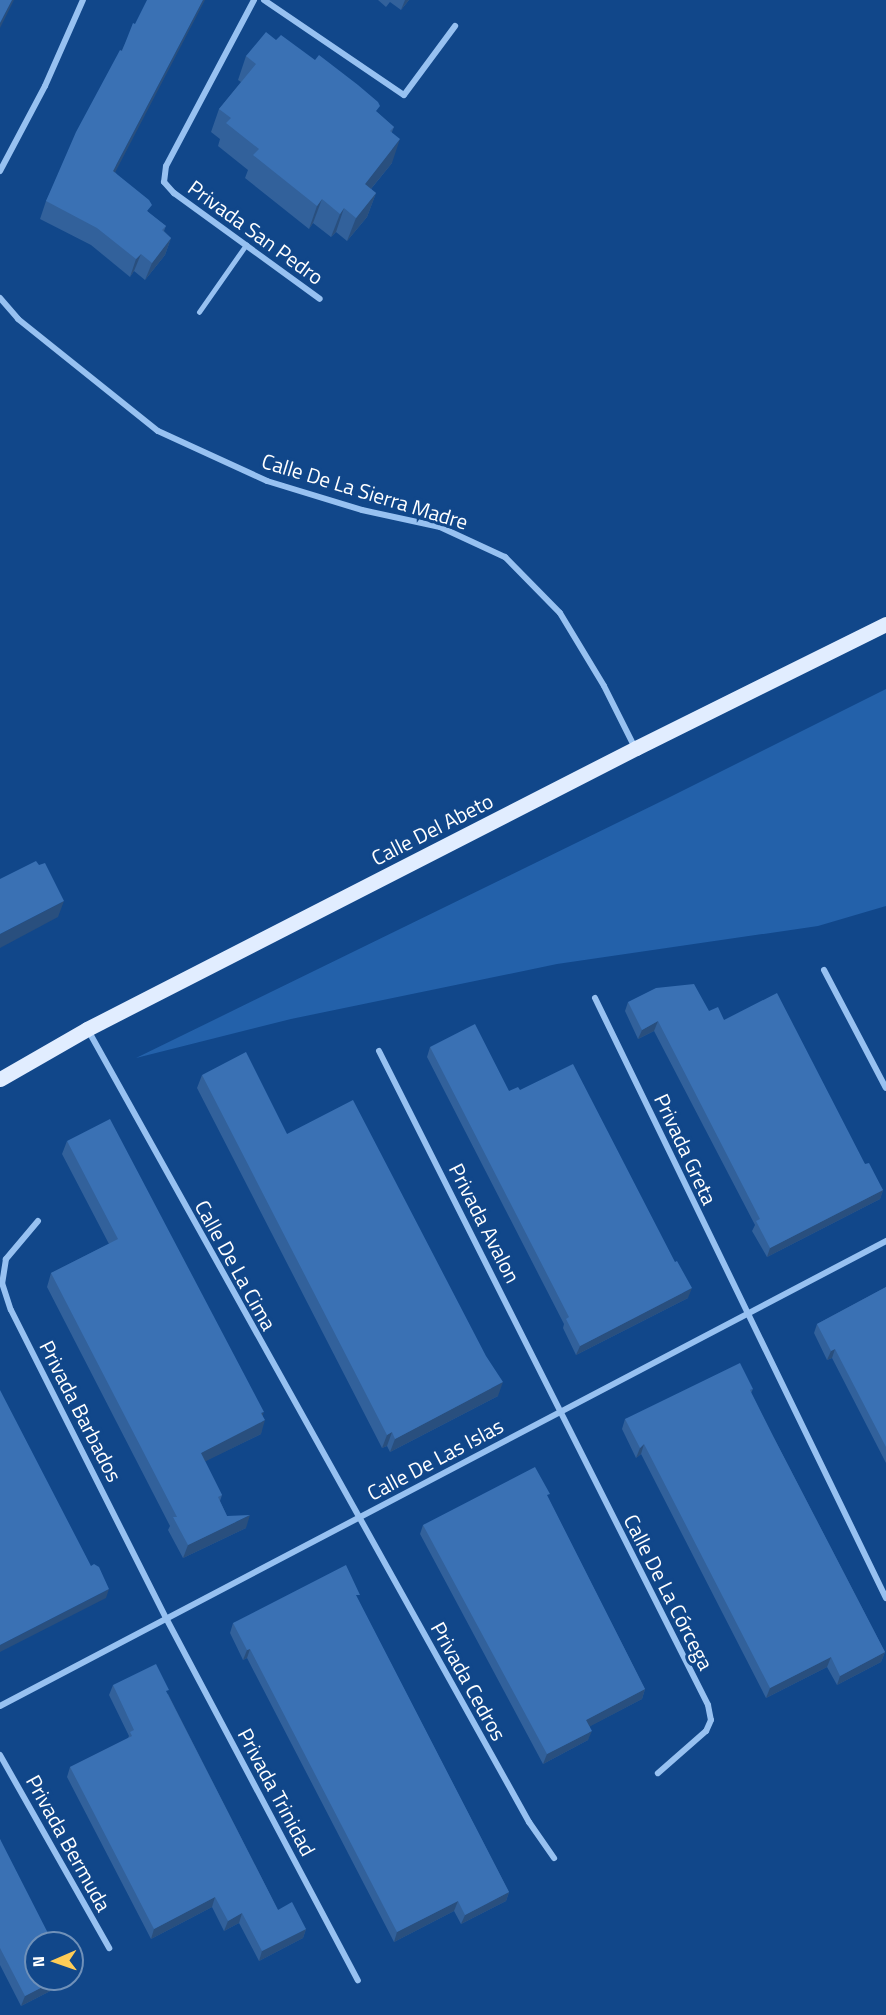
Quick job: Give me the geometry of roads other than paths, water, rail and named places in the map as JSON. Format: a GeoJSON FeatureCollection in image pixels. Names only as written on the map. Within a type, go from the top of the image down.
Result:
{"type":"FeatureCollection","features":[{"type":"Feature","properties":{"kind":"main road","name":"Calle Del Abeto"},"geometry":{"type":"LineString","coordinates":[[0,1079],[87,1029],[636,748],[886,624]]}},
{"type":"Feature","properties":{"kind":"street"},"geometry":{"type":"LineString","coordinates":[[0,171],[45,86],[83,0]]}},
{"type":"Feature","properties":{"kind":"street","name":"Privada San Pedro"},"geometry":{"type":"LineString","coordinates":[[254,0],[166,166],[164,182],[174,193],[321,299]]}},
{"type":"Feature","properties":{"kind":"street"},"geometry":{"type":"LineString","coordinates":[[264,0],[404,95],[455,26]]}},
{"type":"Feature","properties":{"kind":"street","name":"Calle De La Sierra Madre"},"geometry":{"type":"LineString","coordinates":[[0,298],[18,319],[158,431],[267,481],[362,510],[440,527],[505,557],[560,613],[604,686],[636,748]]}},
{"type":"Feature","properties":{"kind":"street"},"geometry":{"type":"LineString","coordinates":[[824,970],[886,1088]]}},
{"type":"Feature","properties":{"kind":"street","name":"Privada Greta"},"geometry":{"type":"LineString","coordinates":[[595,998],[886,1598]]}},
{"type":"Feature","properties":{"kind":"street","name":"Calle De La Cima"},"geometry":{"type":"LineString","coordinates":[[87,1029],[359,1517]]}},
{"type":"Feature","properties":{"kind":"street","name":"Privada Avalon"},"geometry":{"type":"LineString","coordinates":[[379,1051],[561,1411]]}},
{"type":"Feature","properties":{"kind":"street","name":"Privada Barbados"},"geometry":{"type":"LineString","coordinates":[[39,1221],[6,1259],[2,1283],[16,1320],[166,1618]]}},
{"type":"Feature","properties":{"kind":"street","name":"Calle De Las Islas"},"geometry":{"type":"LineString","coordinates":[[0,1706],[886,1241]]}},
{"type":"Feature","properties":{"kind":"street","name":"Calle De La Córcega"},"geometry":{"type":"LineString","coordinates":[[561,1411],[708,1705],[711,1720],[706,1731],[658,1773]]}},
{"type":"Feature","properties":{"kind":"street","name":"Privada Cedros"},"geometry":{"type":"LineString","coordinates":[[359,1517],[529,1822],[554,1858]]}},
{"type":"Feature","properties":{"kind":"street","name":"Privada Trinidad"},"geometry":{"type":"LineString","coordinates":[[166,1618],[358,1980]]}},
{"type":"Feature","properties":{"kind":"street","name":"Privada Bermuda"},"geometry":{"type":"LineString","coordinates":[[0,1755],[109,1948]]}},
{"type":"Feature","properties":{"kind":"lane"},"geometry":{"type":"LineString","coordinates":[[199,312],[246,245]]}}]}
